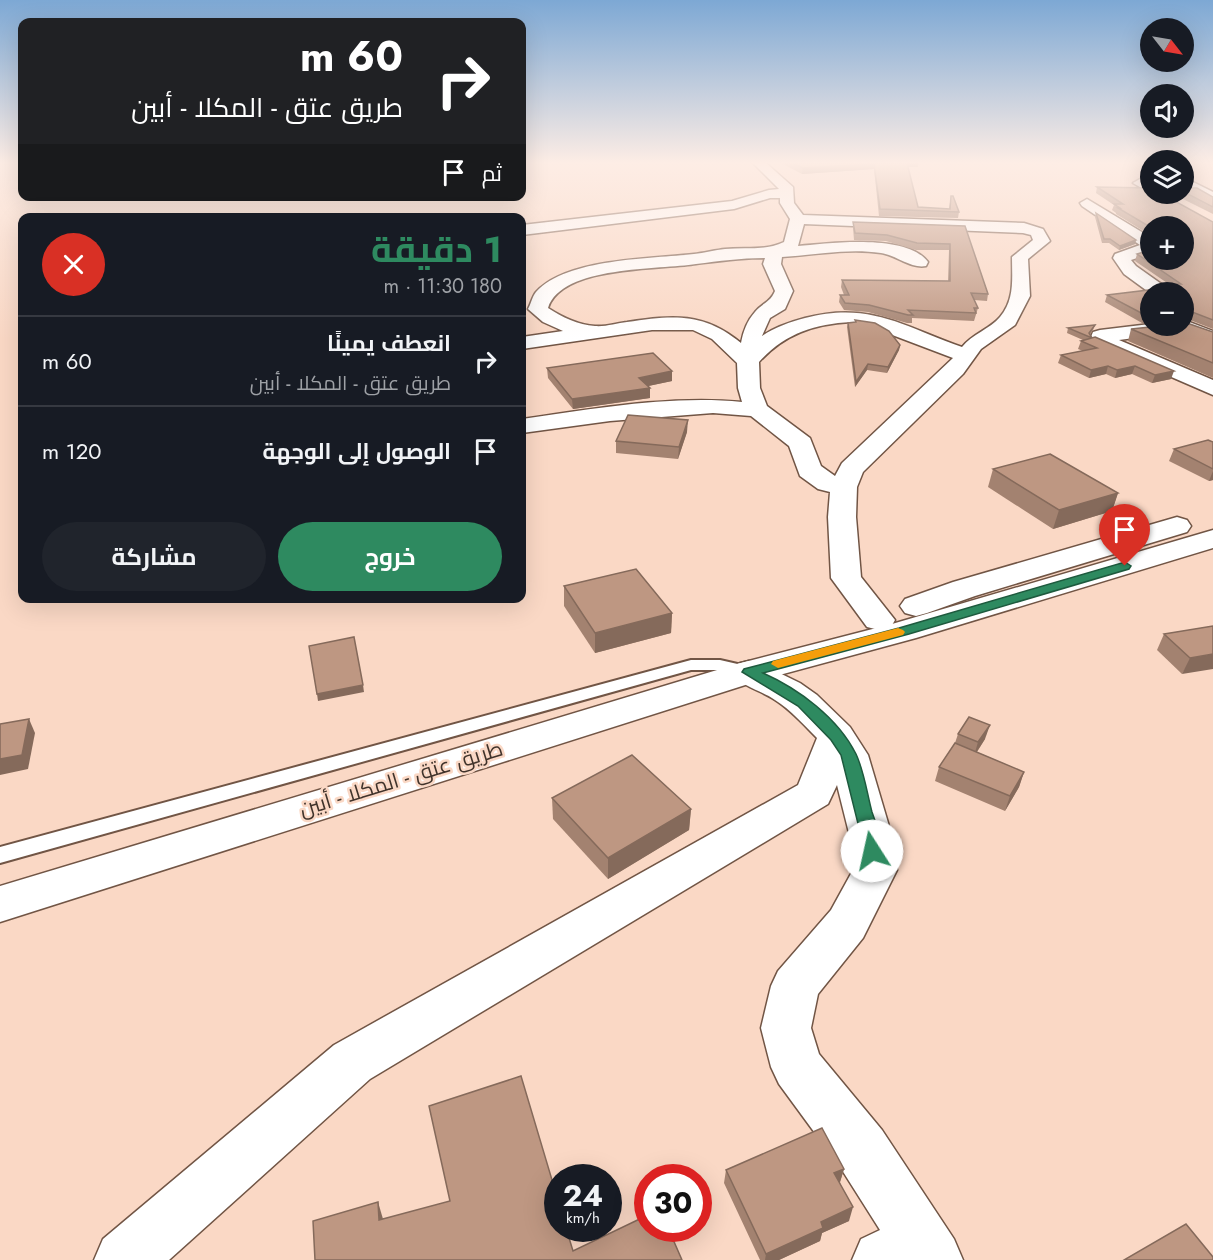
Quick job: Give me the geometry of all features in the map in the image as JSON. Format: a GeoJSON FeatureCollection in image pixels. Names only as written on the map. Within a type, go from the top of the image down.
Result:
{"type":"FeatureCollection","features":[{"type":"Feature","properties":{"kind":"street"},"geometry":{"type":"LineString","coordinates":[[526,230],[600,222]]}},
{"type":"Feature","properties":{"kind":"street"},"geometry":{"type":"LineString","coordinates":[[774,253],[791,245],[797,222]]}},
{"type":"Feature","properties":{"kind":"street"},"geometry":{"type":"LineString","coordinates":[[868,222],[1024,228],[1037,232],[1042,241],[1020,257],[1021,296],[1008,321],[974,345],[967,356],[851,469],[844,487],[842,517],[846,578],[879,620]]}},
{"type":"Feature","properties":{"kind":"street"},"geometry":{"type":"LineString","coordinates":[[1116,222],[1147,242],[1149,246],[1147,250],[1136,251],[1120,258],[1130,270],[1147,282]]}},
{"type":"Feature","properties":{"kind":"street"},"geometry":{"type":"LineString","coordinates":[[582,224],[595,235]]}},
{"type":"Feature","properties":{"kind":"street"},"geometry":{"type":"LineString","coordinates":[[601,332],[572,328],[552,320],[538,309],[535,294],[588,272],[697,259],[712,254],[741,251],[774,253],[852,247],[871,248],[898,250],[920,261]]}},
{"type":"Feature","properties":{"kind":"street"},"geometry":{"type":"LineString","coordinates":[[757,410],[749,388],[748,361],[753,330],[763,314],[778,305],[784,291],[772,264],[774,253]]}},
{"type":"Feature","properties":{"kind":"street"},"geometry":{"type":"LineString","coordinates":[[615,254],[629,266]]}},
{"type":"Feature","properties":{"kind":"street"},"geometry":{"type":"LineString","coordinates":[[1194,317],[1209,331]]}},
{"type":"Feature","properties":{"kind":"street"},"geometry":{"type":"LineString","coordinates":[[748,361],[772,337],[806,321],[835,318],[864,318],[886,323],[894,330],[967,356]]}},
{"type":"Feature","properties":{"kind":"street"},"geometry":{"type":"LineString","coordinates":[[526,342],[670,323],[696,324],[719,335],[748,361]]}},
{"type":"Feature","properties":{"kind":"street"},"geometry":{"type":"LineString","coordinates":[[1209,331],[1183,326],[1100,336],[1100,339],[1213,388]]}},
{"type":"Feature","properties":{"kind":"street"},"geometry":{"type":"LineString","coordinates":[[526,425],[610,414],[712,406],[757,410],[801,443],[809,470],[827,483],[844,487]]}},
{"type":"Feature","properties":{"kind":"street","name":"طريق عتق - المكلا - أبين"},"geometry":{"type":"LineString","coordinates":[[803,657],[879,620],[964,589],[1213,516]]}},
{"type":"Feature","properties":{"kind":"street","name":"طريق عتق - المكلا - أبين"},"geometry":{"type":"LineString","coordinates":[[0,904],[749,672],[904,631],[1213,539]]}},
{"type":"Feature","properties":{"kind":"street"},"geometry":{"type":"LineString","coordinates":[[749,672],[804,703],[837,736],[849,755],[870,833],[875,870],[847,924],[795,986],[786,1028],[797,1067],[862,1150],[912,1254]]}},
{"type":"Feature","properties":{"kind":"street"},"geometry":{"type":"LineString","coordinates":[[124,1260],[352,1062],[814,794],[837,736]]}},
{"type":"Feature","properties":{"kind":"lane"},"geometry":{"type":"LineString","coordinates":[[0,855],[691,665],[720,665],[749,672]]}},
{"type":"Feature","properties":{"kind":"building"},"geometry":{"type":"Polygon","coordinates":[[[853,222],[965,226],[988,294],[971,293],[978,308],[974,308],[976,313],[908,310],[913,315],[908,315],[869,305],[845,303],[840,295],[849,295],[842,280],[950,281],[950,244],[917,243],[887,235],[855,233],[853,222]]]}},
{"type":"Feature","properties":{"kind":"building"},"geometry":{"type":"Polygon","coordinates":[[[1099,222],[1109,222],[1136,240],[1120,246],[1110,239],[1104,239],[1099,222]]]}},
{"type":"Feature","properties":{"kind":"building"},"geometry":{"type":"Polygon","coordinates":[[[1194,222],[1213,222],[1213,320],[1194,313],[1194,282],[1178,282],[1160,270],[1194,270],[1194,222]]]}},
{"type":"Feature","properties":{"kind":"building"},"geometry":{"type":"Polygon","coordinates":[[[1140,291],[1140,312],[1107,295],[1140,291]]]}},
{"type":"Feature","properties":{"kind":"building"},"geometry":{"type":"Polygon","coordinates":[[[855,320],[875,323],[889,331],[900,345],[888,367],[868,364],[856,382],[848,323],[856,322],[855,320]]]}},
{"type":"Feature","properties":{"kind":"building"},"geometry":{"type":"Polygon","coordinates":[[[1095,325],[1089,333],[1092,338],[1068,328],[1095,325]]]}},
{"type":"Feature","properties":{"kind":"building"},"geometry":{"type":"Polygon","coordinates":[[[1194,325],[1213,332],[1213,363],[1148,336],[1194,336],[1194,325]]]}},
{"type":"Feature","properties":{"kind":"building"},"geometry":{"type":"Polygon","coordinates":[[[1095,337],[1174,371],[1155,375],[1135,366],[1117,370],[1108,366],[1091,370],[1061,355],[1097,348],[1081,341],[1095,337]]]}},
{"type":"Feature","properties":{"kind":"building"},"geometry":{"type":"Polygon","coordinates":[[[653,353],[672,371],[639,378],[650,388],[572,399],[547,368],[653,353]]]}},
{"type":"Feature","properties":{"kind":"building"},"geometry":{"type":"Polygon","coordinates":[[[628,415],[688,420],[679,447],[616,441],[628,415]]]}},
{"type":"Feature","properties":{"kind":"building"},"geometry":{"type":"Polygon","coordinates":[[[1208,440],[1213,442],[1213,469],[1174,449],[1208,440]]]}},
{"type":"Feature","properties":{"kind":"building"},"geometry":{"type":"Polygon","coordinates":[[[1050,454],[1118,493],[1059,510],[993,469],[1050,454]]]}},
{"type":"Feature","properties":{"kind":"building"},"geometry":{"type":"Polygon","coordinates":[[[636,569],[672,613],[595,633],[564,586],[636,569]]]}},
{"type":"Feature","properties":{"kind":"building"},"geometry":{"type":"Polygon","coordinates":[[[1213,626],[1213,654],[1190,658],[1164,634],[1213,626]]]}},
{"type":"Feature","properties":{"kind":"building"},"geometry":{"type":"Polygon","coordinates":[[[354,637],[363,685],[317,694],[309,646],[354,637]]]}},
{"type":"Feature","properties":{"kind":"building"},"geometry":{"type":"Polygon","coordinates":[[[969,717],[990,725],[978,742],[958,734],[969,717]]]}},
{"type":"Feature","properties":{"kind":"building"},"geometry":{"type":"Polygon","coordinates":[[[29,719],[22,755],[0,759],[0,724],[29,719]]]}},
{"type":"Feature","properties":{"kind":"building"},"geometry":{"type":"Polygon","coordinates":[[[955,743],[1024,772],[1010,796],[939,767],[955,743]]]}},
{"type":"Feature","properties":{"kind":"building"},"geometry":{"type":"Polygon","coordinates":[[[632,755],[691,809],[608,858],[552,798],[632,755]]]}},
{"type":"Feature","properties":{"kind":"building"},"geometry":{"type":"Polygon","coordinates":[[[521,1076],[547,1164],[544,1164],[544,1242],[570,1242],[573,1251],[592,1242],[622,1242],[622,1227],[634,1222],[634,1242],[674,1242],[682,1260],[315,1260],[313,1221],[378,1202],[379,1220],[450,1201],[429,1106],[521,1076]]]}},
{"type":"Feature","properties":{"kind":"building"},"geometry":{"type":"Polygon","coordinates":[[[822,1128],[844,1169],[834,1173],[853,1207],[821,1222],[823,1228],[766,1254],[726,1170],[822,1128]]]}},
{"type":"Feature","properties":{"kind":"building"},"geometry":{"type":"Polygon","coordinates":[[[1186,1224],[1213,1257],[1213,1260],[1124,1260],[1186,1224]]]}},
{"type":"Feature","properties":{"kind":"slow traffic"},"geometry":{"type":"LineString","coordinates":[[778,664],[898,632]]}},
{"type":"Feature","properties":{"kind":"route"},"geometry":{"type":"LineString","coordinates":[[872,851],[870,833],[849,755],[837,736],[822,718],[804,703],[787,691],[749,672],[904,631],[1125,566]]}}]}
